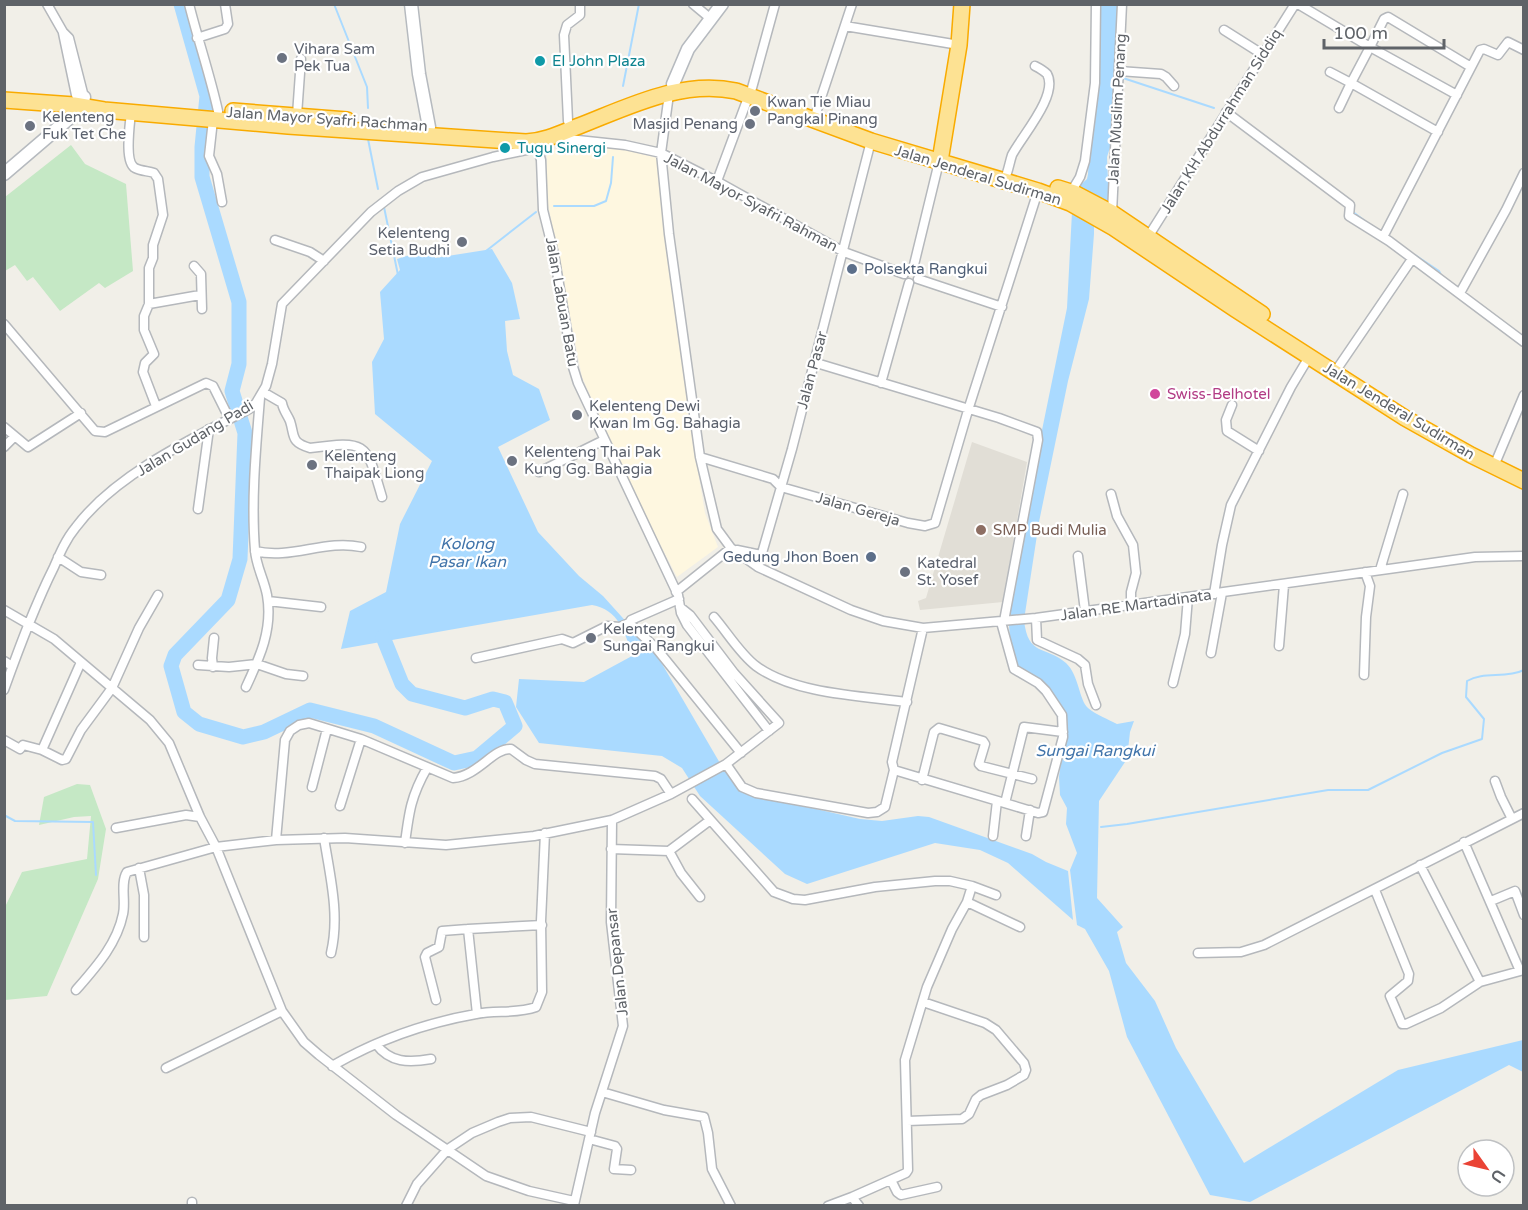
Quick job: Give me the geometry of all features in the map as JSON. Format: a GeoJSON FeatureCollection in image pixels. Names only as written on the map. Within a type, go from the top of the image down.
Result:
{"type":"FeatureCollection","features":[{"type":"Feature","properties":{"kind":"highway"},"geometry":{"type":"LineString","coordinates":[[940,158],[959,45],[962,4]]}},
{"type":"Feature","properties":{"kind":"highway","name":"Jalan Jenderal Sudirman"},"geometry":{"type":"LineString","coordinates":[[568,121],[671,89],[719,81],[1038,191],[1072,196]]}},
{"type":"Feature","properties":{"kind":"highway","name":"Jalan Jenderal Sudirman"},"geometry":{"type":"LineString","coordinates":[[544,141],[671,89]]}},
{"type":"Feature","properties":{"kind":"highway"},"geometry":{"type":"LineString","coordinates":[[4,90],[78,103]]}},
{"type":"Feature","properties":{"kind":"highway","name":"Jalan Jenderal Sudirman"},"geometry":{"type":"LineString","coordinates":[[750,92],[871,141],[1007,173],[1072,196],[1148,237],[1339,366],[1436,426],[1524,472]]}},
{"type":"Feature","properties":{"kind":"highway"},"geometry":{"type":"LineString","coordinates":[[4,100],[78,103]]}},
{"type":"Feature","properties":{"kind":"highway","name":"Jalan Mayor Syafri Rachman"},"geometry":{"type":"LineString","coordinates":[[78,103],[131,112],[297,115],[519,134],[541,131],[568,121]]}},
{"type":"Feature","properties":{"kind":"highway","name":"Jalan Mayor Syafri Rachman"},"geometry":{"type":"LineString","coordinates":[[78,103],[525,142],[544,141]]}},
{"type":"Feature","properties":{"kind":"highway","name":"Jalan Jenderal Sudirman"},"geometry":{"type":"LineString","coordinates":[[1104,213],[1309,357],[1420,426],[1524,481]]}},
{"type":"Feature","properties":{"kind":"main road"},"geometry":{"type":"LineString","coordinates":[[411,4],[419,74],[429,127]]}},
{"type":"Feature","properties":{"kind":"main road"},"geometry":{"type":"LineString","coordinates":[[671,89],[684,56],[722,4]]}},
{"type":"Feature","properties":{"kind":"main road"},"geometry":{"type":"LineString","coordinates":[[4,174],[78,103]]}},
{"type":"Feature","properties":{"kind":"street"},"geometry":{"type":"LineString","coordinates":[[47,4],[69,38],[78,103]]}},
{"type":"Feature","properties":{"kind":"street"},"geometry":{"type":"LineString","coordinates":[[189,4],[197,38],[210,76],[209,156],[217,174],[222,202]]}},
{"type":"Feature","properties":{"kind":"street"},"geometry":{"type":"LineString","coordinates":[[197,38],[225,29],[228,24],[225,4]]}},
{"type":"Feature","properties":{"kind":"street"},"geometry":{"type":"LineString","coordinates":[[568,121],[564,35],[567,25],[580,15],[580,4]]}},
{"type":"Feature","properties":{"kind":"street"},"geometry":{"type":"LineString","coordinates":[[693,4],[711,19]]}},
{"type":"Feature","properties":{"kind":"street"},"geometry":{"type":"LineString","coordinates":[[717,181],[750,92],[775,4]]}},
{"type":"Feature","properties":{"kind":"street"},"geometry":{"type":"LineString","coordinates":[[816,113],[852,4]]}},
{"type":"Feature","properties":{"kind":"street"},"geometry":{"type":"LineString","coordinates":[[1072,196],[1085,161],[1095,83],[1096,4]]}},
{"type":"Feature","properties":{"kind":"street","name":"Jalan Muslim Penang"},"geometry":{"type":"LineString","coordinates":[[1104,213],[1119,70],[1122,4]]}},
{"type":"Feature","properties":{"kind":"street"},"geometry":{"type":"LineString","coordinates":[[1296,4],[1457,95]]}},
{"type":"Feature","properties":{"kind":"street","name":"Jalan KH Abdurrahman Siddiq"},"geometry":{"type":"LineString","coordinates":[[1148,237],[1262,54],[1296,4]]}},
{"type":"Feature","properties":{"kind":"street"},"geometry":{"type":"LineString","coordinates":[[1339,108],[1384,19],[1388,17],[1471,68]]}},
{"type":"Feature","properties":{"kind":"street"},"geometry":{"type":"LineString","coordinates":[[845,26],[959,45]]}},
{"type":"Feature","properties":{"kind":"street"},"geometry":{"type":"LineString","coordinates":[[1224,30],[1262,54]]}},
{"type":"Feature","properties":{"kind":"street"},"geometry":{"type":"LineString","coordinates":[[1384,234],[1482,48],[1498,55],[1508,42],[1524,50]]}},
{"type":"Feature","properties":{"kind":"street"},"geometry":{"type":"LineString","coordinates":[[297,115],[301,59]]}},
{"type":"Feature","properties":{"kind":"street"},"geometry":{"type":"LineString","coordinates":[[1007,173],[1013,154],[1030,128],[1047,93],[1047,75],[1035,66]]}},
{"type":"Feature","properties":{"kind":"street"},"geometry":{"type":"LineString","coordinates":[[1119,70],[1161,74],[1174,86]]}},
{"type":"Feature","properties":{"kind":"street"},"geometry":{"type":"LineString","coordinates":[[1330,72],[1438,132]]}},
{"type":"Feature","properties":{"kind":"street"},"geometry":{"type":"LineString","coordinates":[[671,89],[661,153],[669,234],[700,457],[715,523],[730,548],[761,555]]}},
{"type":"Feature","properties":{"kind":"street"},"geometry":{"type":"LineString","coordinates":[[131,112],[128,150],[131,163],[135,168],[154,173],[158,179],[162,215],[153,245],[153,258],[149,268],[149,304],[144,316],[144,330],[154,354],[145,363],[144,372],[156,406]]}},
{"type":"Feature","properties":{"kind":"street"},"geometry":{"type":"LineString","coordinates":[[1226,112],[1350,210],[1351,218],[1384,234],[1412,259],[1461,291],[1524,342]]}},
{"type":"Feature","properties":{"kind":"street"},"geometry":{"type":"LineString","coordinates":[[493,139],[493,157]]}},
{"type":"Feature","properties":{"kind":"street","name":"Jalan Mayor Syafri Rahman"},"geometry":{"type":"LineString","coordinates":[[544,141],[625,145],[661,153],[717,181],[844,252],[904,274]]}},
{"type":"Feature","properties":{"kind":"street","name":"Jalan Gudang Padi"},"geometry":{"type":"LineString","coordinates":[[4,690],[8,663],[58,557],[75,527],[104,496],[133,475],[209,429],[246,411],[261,395],[272,364],[282,304],[371,212],[398,191],[429,175],[544,141]]}},
{"type":"Feature","properties":{"kind":"street","name":"Jalan Labuan Batu"},"geometry":{"type":"LineString","coordinates":[[544,141],[541,160],[543,210],[554,254],[578,384],[679,599],[730,676]]}},
{"type":"Feature","properties":{"kind":"street","name":"Jalan Pasar"},"geometry":{"type":"LineString","coordinates":[[758,567],[844,252],[871,141]]}},
{"type":"Feature","properties":{"kind":"street"},"geometry":{"type":"LineString","coordinates":[[913,269],[940,158]]}},
{"type":"Feature","properties":{"kind":"street"},"geometry":{"type":"LineString","coordinates":[[1461,291],[1524,173]]}},
{"type":"Feature","properties":{"kind":"street"},"geometry":{"type":"LineString","coordinates":[[969,410],[1038,191]]}},
{"type":"Feature","properties":{"kind":"street"},"geometry":{"type":"LineString","coordinates":[[275,240],[310,252],[324,261]]}},
{"type":"Feature","properties":{"kind":"street"},"geometry":{"type":"LineString","coordinates":[[1339,366],[1412,259]]}},
{"type":"Feature","properties":{"kind":"street"},"geometry":{"type":"LineString","coordinates":[[194,266],[201,274],[202,309]]}},
{"type":"Feature","properties":{"kind":"street"},"geometry":{"type":"LineString","coordinates":[[908,269],[913,269],[918,272],[918,279],[913,284],[909,283],[904,274],[908,269]]}},
{"type":"Feature","properties":{"kind":"street"},"geometry":{"type":"LineString","coordinates":[[918,279],[1002,307]]}},
{"type":"Feature","properties":{"kind":"street"},"geometry":{"type":"LineString","coordinates":[[882,383],[909,283]]}},
{"type":"Feature","properties":{"kind":"street"},"geometry":{"type":"LineString","coordinates":[[149,304],[200,295]]}},
{"type":"Feature","properties":{"kind":"street"},"geometry":{"type":"LineString","coordinates":[[4,324],[99,433],[198,386],[211,383],[229,418]]}},
{"type":"Feature","properties":{"kind":"street"},"geometry":{"type":"LineString","coordinates":[[1211,653],[1222,545],[1229,510],[1309,357]]}},
{"type":"Feature","properties":{"kind":"street"},"geometry":{"type":"LineString","coordinates":[[813,363],[1034,430],[1038,436],[1004,622],[1012,666],[1029,676],[1046,691],[1062,715],[1063,732],[1043,812],[922,780],[894,770]]}},
{"type":"Feature","properties":{"kind":"street"},"geometry":{"type":"LineString","coordinates":[[246,687],[268,626],[268,601],[255,551],[256,453],[261,395],[282,403],[283,410],[290,421],[293,437],[305,446],[309,448],[342,443],[354,445],[365,452],[370,458],[382,497]]}},
{"type":"Feature","properties":{"kind":"street"},"geometry":{"type":"LineString","coordinates":[[1497,459],[1524,395]]}},
{"type":"Feature","properties":{"kind":"street"},"geometry":{"type":"LineString","coordinates":[[1232,405],[1226,420],[1227,431],[1259,451]]}},
{"type":"Feature","properties":{"kind":"street","name":"Jalan Gereja"},"geometry":{"type":"LineString","coordinates":[[700,457],[773,479],[781,488],[925,526],[935,523],[969,410]]}},
{"type":"Feature","properties":{"kind":"street"},"geometry":{"type":"LineString","coordinates":[[4,427],[28,447],[81,413]]}},
{"type":"Feature","properties":{"kind":"street"},"geometry":{"type":"LineString","coordinates":[[198,509],[209,429]]}},
{"type":"Feature","properties":{"kind":"street"},"geometry":{"type":"LineString","coordinates":[[4,447],[14,436]]}},
{"type":"Feature","properties":{"kind":"street"},"geometry":{"type":"LineString","coordinates":[[539,472],[604,440]]}},
{"type":"Feature","properties":{"kind":"street"},"geometry":{"type":"LineString","coordinates":[[1111,494],[1117,516],[1133,545],[1136,573],[1131,592],[1131,605]]}},
{"type":"Feature","properties":{"kind":"street"},"geometry":{"type":"LineString","coordinates":[[1380,570],[1403,494]]}},
{"type":"Feature","properties":{"kind":"street"},"geometry":{"type":"LineString","coordinates":[[255,551],[269,555],[346,543],[362,547]]}},
{"type":"Feature","properties":{"kind":"street"},"geometry":{"type":"LineString","coordinates":[[476,658],[562,639],[573,643],[608,626],[625,625],[631,620],[679,599],[730,548]]}},
{"type":"Feature","properties":{"kind":"street","name":"Jalan RE Martadinata"},"geometry":{"type":"LineString","coordinates":[[730,548],[758,567],[851,610],[892,623],[923,628],[1036,618],[1475,557],[1524,556]]}},
{"type":"Feature","properties":{"kind":"street"},"geometry":{"type":"LineString","coordinates":[[1078,556],[1085,611]]}},
{"type":"Feature","properties":{"kind":"street"},"geometry":{"type":"LineString","coordinates":[[58,557],[81,572],[101,575]]}},
{"type":"Feature","properties":{"kind":"street"},"geometry":{"type":"LineString","coordinates":[[1364,675],[1366,610],[1370,586],[1365,572]]}},
{"type":"Feature","properties":{"kind":"street"},"geometry":{"type":"LineString","coordinates":[[1279,646],[1284,585]]}},
{"type":"Feature","properties":{"kind":"street"},"geometry":{"type":"LineString","coordinates":[[4,740],[20,749],[23,745],[66,759],[84,724],[112,688],[139,628],[158,595]]}},
{"type":"Feature","properties":{"kind":"street"},"geometry":{"type":"LineString","coordinates":[[1173,683],[1185,634],[1188,597]]}},
{"type":"Feature","properties":{"kind":"street"},"geometry":{"type":"LineString","coordinates":[[268,601],[321,607]]}},
{"type":"Feature","properties":{"kind":"street"},"geometry":{"type":"LineString","coordinates":[[4,609],[54,639],[157,726],[169,743],[200,817],[216,847],[282,1011],[304,1042],[396,1115],[486,1176],[574,1203]]}},
{"type":"Feature","properties":{"kind":"street"},"geometry":{"type":"LineString","coordinates":[[714,617],[750,661],[775,677],[823,690],[907,702]]}},
{"type":"Feature","properties":{"kind":"street"},"geometry":{"type":"LineString","coordinates":[[1036,618],[1037,640],[1078,659],[1084,665],[1096,705]]}},
{"type":"Feature","properties":{"kind":"street"},"geometry":{"type":"LineString","coordinates":[[625,625],[656,648],[741,753]]}},
{"type":"Feature","properties":{"kind":"street"},"geometry":{"type":"LineString","coordinates":[[725,765],[742,787],[756,794],[868,813],[878,812],[885,807],[894,770],[892,762],[923,628]]}},
{"type":"Feature","properties":{"kind":"street"},"geometry":{"type":"LineString","coordinates":[[213,667],[214,638]]}},
{"type":"Feature","properties":{"kind":"street"},"geometry":{"type":"LineString","coordinates":[[42,750],[81,662]]}},
{"type":"Feature","properties":{"kind":"street"},"geometry":{"type":"LineString","coordinates":[[198,665],[213,667],[256,664],[286,675],[303,676]]}},
{"type":"Feature","properties":{"kind":"street"},"geometry":{"type":"LineString","coordinates":[[730,676],[769,731]]}},
{"type":"Feature","properties":{"kind":"street"},"geometry":{"type":"LineString","coordinates":[[76,990],[98,965],[113,941],[123,915],[125,875],[130,870],[216,847],[276,840],[345,838],[405,843],[466,844],[545,833],[612,820],[671,794],[725,765],[779,723],[730,676]]}},
{"type":"Feature","properties":{"kind":"street"},"geometry":{"type":"LineString","coordinates":[[276,840],[285,740],[290,731],[299,725],[309,723],[361,739],[453,778],[473,773],[502,750],[511,749],[535,764],[655,776],[661,779],[671,794]]}},
{"type":"Feature","properties":{"kind":"street"},"geometry":{"type":"LineString","coordinates":[[993,836],[1024,727],[1063,732]]}},
{"type":"Feature","properties":{"kind":"street"},"geometry":{"type":"LineString","coordinates":[[922,780],[934,732],[939,728],[983,741],[985,744],[980,765],[1032,779]]}},
{"type":"Feature","properties":{"kind":"street"},"geometry":{"type":"LineString","coordinates":[[312,787],[327,729]]}},
{"type":"Feature","properties":{"kind":"street"},"geometry":{"type":"LineString","coordinates":[[340,806],[361,739]]}},
{"type":"Feature","properties":{"kind":"street"},"geometry":{"type":"LineString","coordinates":[[405,843],[410,805],[416,786],[427,768]]}},
{"type":"Feature","properties":{"kind":"street"},"geometry":{"type":"LineString","coordinates":[[1495,781],[1512,819]]}},
{"type":"Feature","properties":{"kind":"street"},"geometry":{"type":"LineString","coordinates":[[692,800],[774,892],[793,899],[806,900],[875,887],[935,881],[950,881],[972,886],[996,895]]}},
{"type":"Feature","properties":{"kind":"street"},"geometry":{"type":"LineString","coordinates":[[1026,836],[1030,810]]}},
{"type":"Feature","properties":{"kind":"street"},"geometry":{"type":"LineString","coordinates":[[1198,953],[1252,950],[1286,935],[1524,813]]}},
{"type":"Feature","properties":{"kind":"street"},"geometry":{"type":"LineString","coordinates":[[116,828],[186,814],[200,817]]}},
{"type":"Feature","properties":{"kind":"street","name":"Jalan Depansar"},"geometry":{"type":"LineString","coordinates":[[574,1203],[602,1092],[621,1037],[623,1019],[611,922],[612,820]]}},
{"type":"Feature","properties":{"kind":"street"},"geometry":{"type":"LineString","coordinates":[[610,849],[669,851],[709,820]]}},
{"type":"Feature","properties":{"kind":"street"},"geometry":{"type":"LineString","coordinates":[[332,1066],[356,1052],[397,1034],[477,1014],[532,1008],[539,1003],[542,992],[545,833]]}},
{"type":"Feature","properties":{"kind":"street"},"geometry":{"type":"LineString","coordinates":[[324,838],[335,919],[335,936],[331,953]]}},
{"type":"Feature","properties":{"kind":"street"},"geometry":{"type":"LineString","coordinates":[[1375,890],[1409,974],[1408,981],[1390,996],[1402,1024],[1441,1008],[1480,982],[1522,970],[1499,926],[1491,901],[1464,842]]}},
{"type":"Feature","properties":{"kind":"street"},"geometry":{"type":"LineString","coordinates":[[669,851],[681,873],[700,897]]}},
{"type":"Feature","properties":{"kind":"street"},"geometry":{"type":"LineString","coordinates":[[1420,866],[1480,982]]}},
{"type":"Feature","properties":{"kind":"street"},"geometry":{"type":"LineString","coordinates":[[140,868],[144,895],[144,937]]}},
{"type":"Feature","properties":{"kind":"street"},"geometry":{"type":"LineString","coordinates":[[828,1206],[891,1180],[908,1170],[904,1060],[927,987],[952,929],[967,902],[972,886]]}},
{"type":"Feature","properties":{"kind":"street"},"geometry":{"type":"LineString","coordinates":[[1491,901],[1515,891],[1524,915]]}},
{"type":"Feature","properties":{"kind":"street"},"geometry":{"type":"LineString","coordinates":[[967,902],[1020,927]]}},
{"type":"Feature","properties":{"kind":"street"},"geometry":{"type":"LineString","coordinates":[[436,1000],[425,957],[427,952],[439,947],[442,931],[542,925]]}},
{"type":"Feature","properties":{"kind":"street"},"geometry":{"type":"LineString","coordinates":[[468,929],[477,1014]]}},
{"type":"Feature","properties":{"kind":"street"},"geometry":{"type":"LineString","coordinates":[[907,1121],[962,1119],[969,1114],[976,1099],[1007,1085],[1024,1075],[1026,1070],[1024,1063],[996,1030],[985,1023],[923,1002]]}},
{"type":"Feature","properties":{"kind":"street"},"geometry":{"type":"LineString","coordinates":[[166,1068],[282,1011]]}},
{"type":"Feature","properties":{"kind":"street"},"geometry":{"type":"LineString","coordinates":[[376,1044],[383,1054],[391,1058],[414,1062],[431,1059]]}},
{"type":"Feature","properties":{"kind":"street"},"geometry":{"type":"LineString","coordinates":[[602,1092],[664,1110],[704,1117],[712,1169],[731,1206]]}},
{"type":"Feature","properties":{"kind":"street"},"geometry":{"type":"LineString","coordinates":[[405,1206],[417,1184],[448,1149],[472,1133],[510,1118],[531,1117],[615,1146],[617,1149],[614,1169],[631,1170]]}},
{"type":"Feature","properties":{"kind":"street"},"geometry":{"type":"LineString","coordinates":[[891,1180],[901,1195],[937,1187]]}},
{"type":"Feature","properties":{"kind":"street"},"geometry":{"type":"LineString","coordinates":[[852,1197],[859,1206]]}},
{"type":"Feature","properties":{"kind":"shaded area"},"geometry":{"type":"Polygon","coordinates":[[[610,146],[657,158],[690,424],[705,513],[718,547],[677,577],[632,490],[582,377],[546,194],[547,150],[610,146]]]}},
{"type":"Feature","properties":{"kind":"shaded area","name":"SMP Budi Mulia"},"geometry":{"type":"Polygon","coordinates":[[[972,442],[1027,462],[1003,602],[920,610],[918,601],[926,598],[972,442]]]}},
{"type":"Feature","properties":{"kind":"green space"},"geometry":{"type":"Polygon","coordinates":[[[71,145],[85,164],[126,184],[133,271],[105,288],[99,283],[60,311],[33,277],[27,281],[15,265],[5,271],[5,197],[71,145]]]}},
{"type":"Feature","properties":{"kind":"green space"},"geometry":{"type":"Polygon","coordinates":[[[77,784],[90,785],[106,829],[98,879],[47,996],[5,1000],[5,907],[22,872],[87,859],[91,816],[74,817],[39,825],[44,797],[77,784]]]}},
{"type":"Feature","properties":{"kind":"water","name":"Sungai Rangkui"},"geometry":{"type":"Polygon","coordinates":[[[1098,5],[1117,5],[1112,141],[1107,157],[1109,204],[1090,220],[1094,226],[1094,234],[1089,299],[1068,381],[1039,522],[1024,620],[1029,640],[1039,649],[1066,663],[1070,668],[1088,708],[1117,724],[1134,721],[1130,732],[1127,759],[1099,801],[1097,898],[1123,927],[1117,932],[1126,963],[1155,1001],[1176,1048],[1244,1163],[1398,1070],[1523,1040],[1523,1072],[1509,1065],[1250,1202],[1210,1195],[1127,1037],[1109,971],[1085,929],[1077,925],[1070,870],[1077,853],[1066,824],[1067,808],[1060,795],[1059,777],[1065,730],[1064,717],[1016,663],[1010,637],[1008,614],[1067,308],[1072,212],[1077,188],[1087,179],[1088,174],[1098,5]]]}},
{"type":"Feature","properties":{"kind":"water","name":"Kolong Pasar Ikan"},"geometry":{"type":"Polygon","coordinates":[[[432,248],[435,258],[492,249],[512,283],[520,319],[505,321],[507,351],[513,375],[539,389],[550,420],[498,447],[538,532],[579,576],[603,596],[658,657],[724,770],[746,793],[860,819],[882,821],[918,816],[929,817],[1032,854],[1068,871],[1073,920],[1008,863],[980,850],[935,843],[807,884],[785,874],[700,796],[682,768],[662,756],[539,743],[516,707],[519,679],[584,682],[632,656],[619,623],[601,607],[592,605],[341,649],[350,611],[386,592],[400,524],[432,461],[375,414],[372,362],[384,339],[380,292],[400,270],[397,259],[432,248]]]}},
{"type":"Feature","properties":{"kind":"waterway"},"geometry":{"type":"LineString","coordinates":[[181,4],[207,96],[202,147],[202,177],[239,302],[239,364],[232,391],[245,433],[240,559],[228,600],[175,655],[171,666],[184,712],[199,724],[243,737],[264,732],[310,710],[374,726],[454,763],[477,758],[515,726],[505,702],[493,699],[465,708],[412,694],[402,684],[383,637]]}},
{"type":"Feature","properties":{"kind":"waterway"},"geometry":{"type":"LineString","coordinates":[[334,4],[367,87],[368,108]]}},
{"type":"Feature","properties":{"kind":"waterway"},"geometry":{"type":"LineString","coordinates":[[623,86],[639,4]]}},
{"type":"Feature","properties":{"kind":"waterway"},"geometry":{"type":"LineString","coordinates":[[1123,78],[1214,108]]}},
{"type":"Feature","properties":{"kind":"waterway"},"geometry":{"type":"LineString","coordinates":[[1241,128],[1284,160]]}},
{"type":"Feature","properties":{"kind":"waterway"},"geometry":{"type":"LineString","coordinates":[[368,139],[378,189]]}},
{"type":"Feature","properties":{"kind":"waterway"},"geometry":{"type":"LineString","coordinates":[[554,206],[594,206],[606,201],[611,183],[613,157]]}},
{"type":"Feature","properties":{"kind":"waterway"},"geometry":{"type":"LineString","coordinates":[[384,207],[398,275]]}},
{"type":"Feature","properties":{"kind":"waterway"},"geometry":{"type":"LineString","coordinates":[[486,251],[536,212]]}},
{"type":"Feature","properties":{"kind":"waterway"},"geometry":{"type":"LineString","coordinates":[[1353,212],[1365,221]]}},
{"type":"Feature","properties":{"kind":"waterway"},"geometry":{"type":"LineString","coordinates":[[1415,255],[1439,271],[1441,275]]}},
{"type":"Feature","properties":{"kind":"waterway"},"geometry":{"type":"LineString","coordinates":[[1101,827],[1328,790],[1368,790],[1442,753],[1482,739],[1484,719],[1466,697],[1467,681],[1480,676],[1517,673],[1524,670]]}},
{"type":"Feature","properties":{"kind":"waterway"},"geometry":{"type":"LineString","coordinates":[[4,815],[15,821],[93,822],[96,875]]}},
{"type":"Feature","properties":{"kind":"place","name":"Vihara Sam Pek Tua"},"geometry":{"type":"Point","coordinates":[282,58]}},
{"type":"Feature","properties":{"kind":"place","name":"El John Plaza"},"geometry":{"type":"Point","coordinates":[540,61]}},
{"type":"Feature","properties":{"kind":"place","name":"Kwan Tie Miau Pangkal Pinang"},"geometry":{"type":"Point","coordinates":[755,111]}},
{"type":"Feature","properties":{"kind":"place","name":"Masjid Penang"},"geometry":{"type":"Point","coordinates":[750,124]}},
{"type":"Feature","properties":{"kind":"place","name":"Kelenteng Fuk Tet Che"},"geometry":{"type":"Point","coordinates":[30,126]}},
{"type":"Feature","properties":{"kind":"place","name":"Tugu Sinergi"},"geometry":{"type":"Point","coordinates":[505,148]}},
{"type":"Feature","properties":{"kind":"place","name":"Kelenteng Setia Budhi"},"geometry":{"type":"Point","coordinates":[462,242]}},
{"type":"Feature","properties":{"kind":"place","name":"Polsekta Rangkui"},"geometry":{"type":"Point","coordinates":[852,269]}},
{"type":"Feature","properties":{"kind":"place","name":"Swiss-Belhotel"},"geometry":{"type":"Point","coordinates":[1155,394]}},
{"type":"Feature","properties":{"kind":"place","name":"Kelenteng Dewi Kwan Im Gg. Bahagia"},"geometry":{"type":"Point","coordinates":[577,415]}},
{"type":"Feature","properties":{"kind":"place","name":"Kelenteng Thai Pak Kung Gg. Bahagia"},"geometry":{"type":"Point","coordinates":[512,461]}},
{"type":"Feature","properties":{"kind":"place","name":"Kelenteng Thaipak Liong"},"geometry":{"type":"Point","coordinates":[312,465]}},
{"type":"Feature","properties":{"kind":"place","name":"SMP Budi Mulia"},"geometry":{"type":"Point","coordinates":[981,530]}},
{"type":"Feature","properties":{"kind":"place","name":"Gedung Jhon Boen"},"geometry":{"type":"Point","coordinates":[871,557]}},
{"type":"Feature","properties":{"kind":"place","name":"Katedral St. Yosef"},"geometry":{"type":"Point","coordinates":[905,572]}},
{"type":"Feature","properties":{"kind":"place","name":"Kelenteng Sungai Rangkui"},"geometry":{"type":"Point","coordinates":[591,638]}}]}
